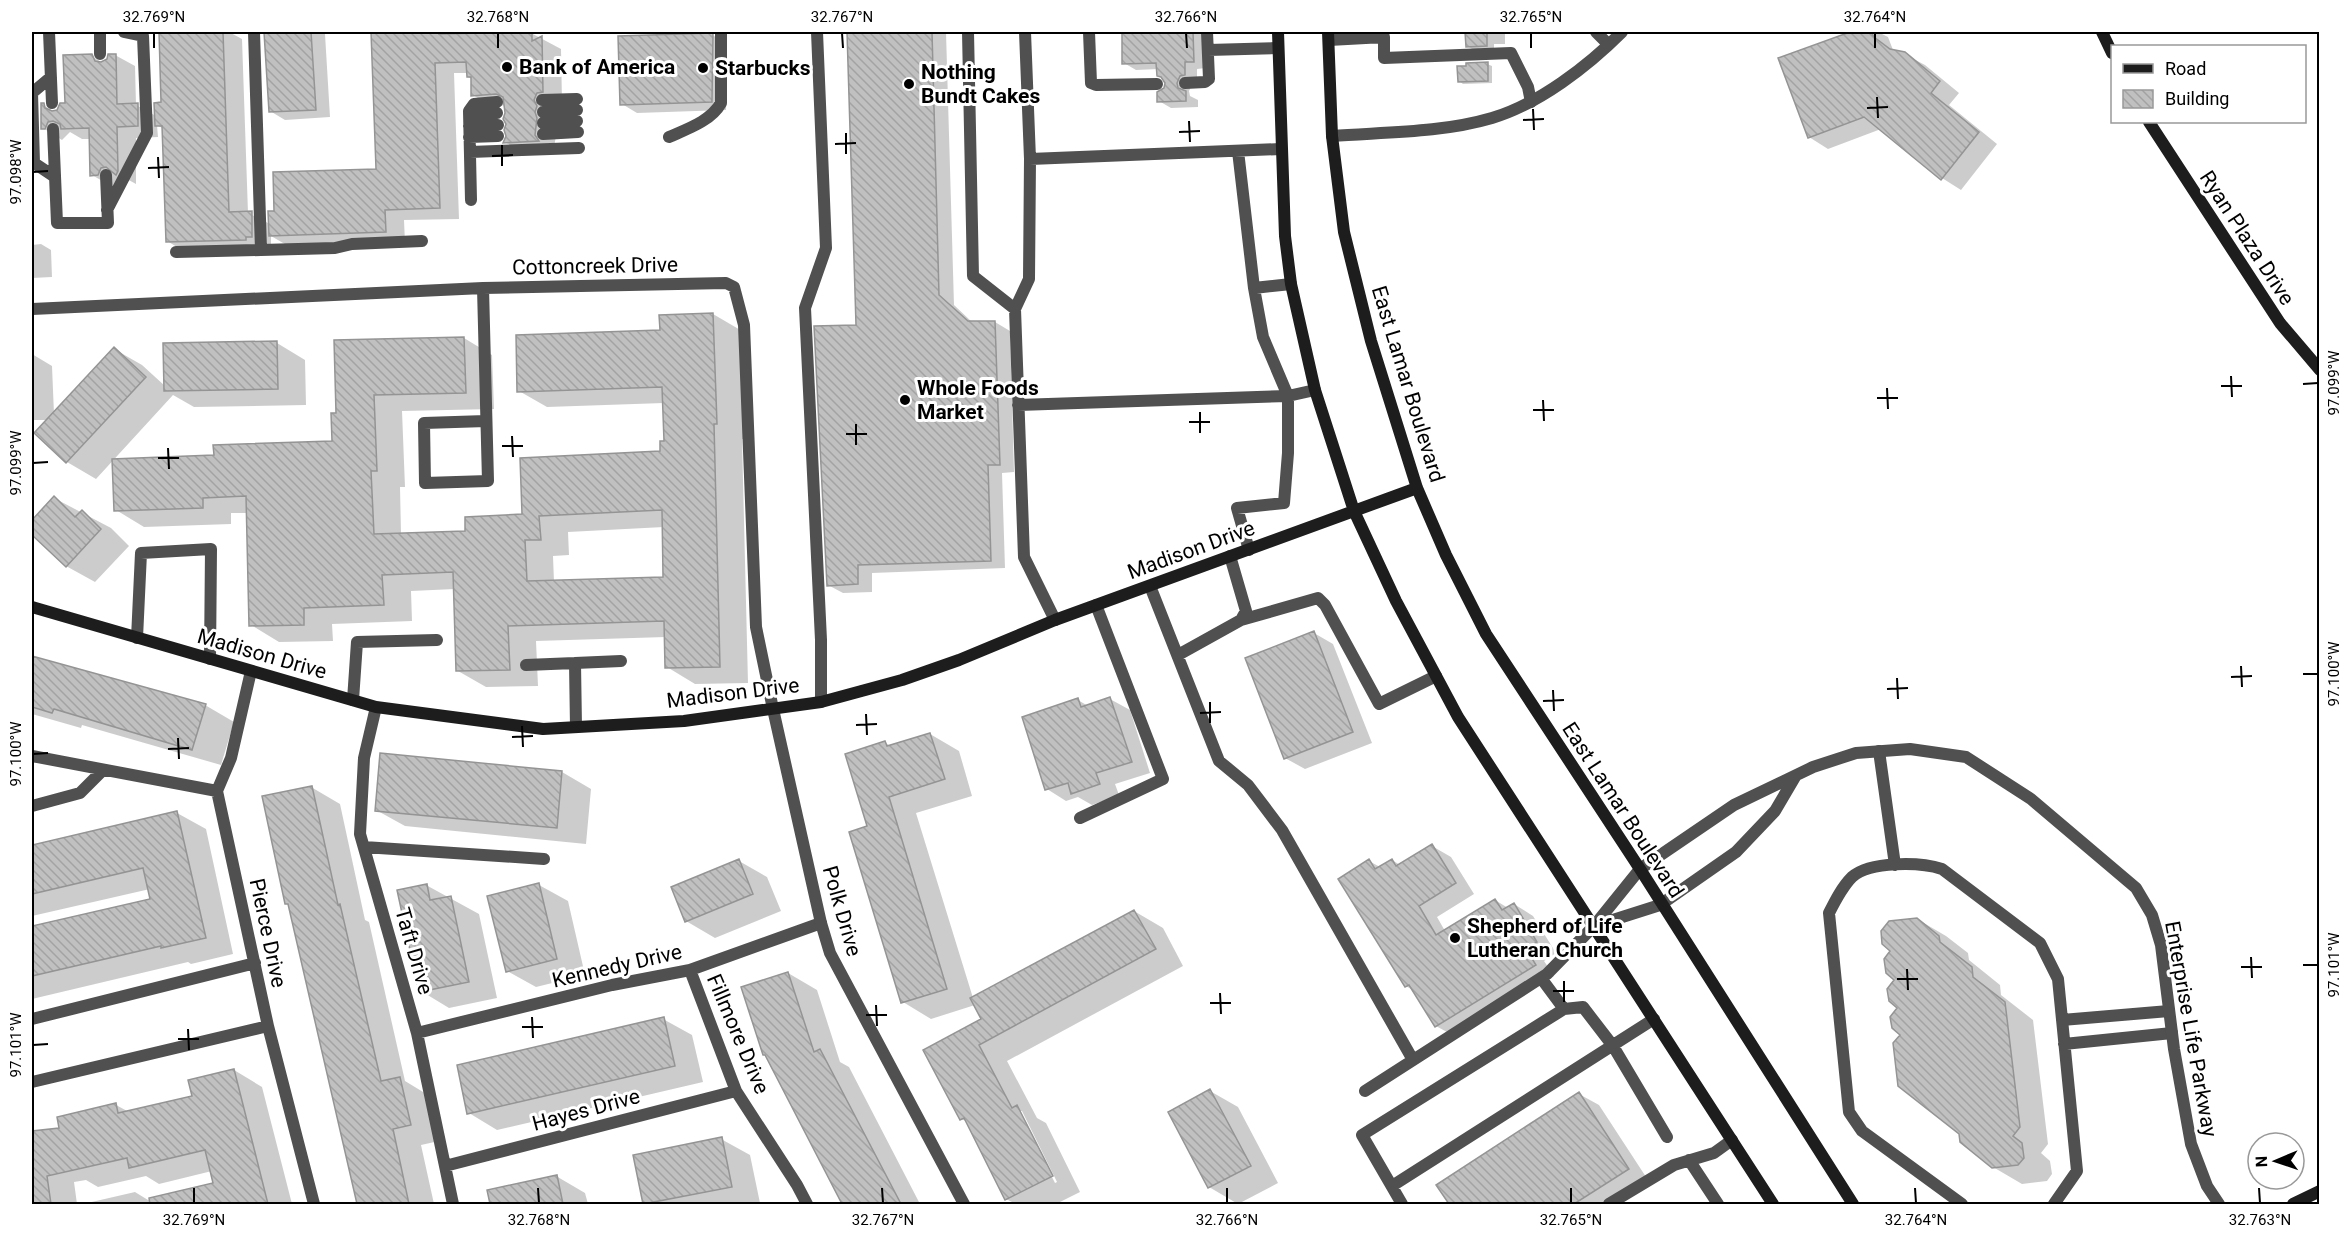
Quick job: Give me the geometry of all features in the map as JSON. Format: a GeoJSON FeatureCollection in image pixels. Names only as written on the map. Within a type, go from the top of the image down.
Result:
{"type":"FeatureCollection","features":[{"type":"Feature","properties":{"kind":"main road"},"geometry":{"type":"LineString","coordinates":[[1278,32],[1285,236],[1291,284],[1316,390],[1354,511],[1396,601],[1458,717],[1773,1204]]}},
{"type":"Feature","properties":{"kind":"main road"},"geometry":{"type":"LineString","coordinates":[[2102,32],[2111,51]]}},
{"type":"Feature","properties":{"kind":"main road","name":"East Lamar Boulevard"},"geometry":{"type":"LineString","coordinates":[[1329,35],[1332,136],[1344,231],[1368,330],[1417,488],[1446,555],[1486,634],[1640,869],[1660,905],[1853,1204]]}},
{"type":"Feature","properties":{"kind":"main road","name":"Ryan Plaza Drive"},"geometry":{"type":"LineString","coordinates":[[2150,123],[2280,323],[2319,370]]}},
{"type":"Feature","properties":{"kind":"main road","name":"Madison Drive"},"geometry":{"type":"LineString","coordinates":[[32,607],[376,707],[543,729],[684,721],[821,702],[911,677],[959,660],[1055,620],[1417,488]]}},
{"type":"Feature","properties":{"kind":"main road"},"geometry":{"type":"LineString","coordinates":[[2293,1204],[2319,1191]]}},
{"type":"Feature","properties":{"kind":"street"},"geometry":{"type":"LineString","coordinates":[[49,32],[52,103]]}},
{"type":"Feature","properties":{"kind":"street"},"geometry":{"type":"LineString","coordinates":[[100,32],[100,54]]}},
{"type":"Feature","properties":{"kind":"street"},"geometry":{"type":"LineString","coordinates":[[107,210],[147,133],[143,36],[124,32]]}},
{"type":"Feature","properties":{"kind":"street"},"geometry":{"type":"LineString","coordinates":[[254,32],[261,250]]}},
{"type":"Feature","properties":{"kind":"street"},"geometry":{"type":"LineString","coordinates":[[669,137],[700,122],[718,110],[721,104],[721,32]]}},
{"type":"Feature","properties":{"kind":"street"},"geometry":{"type":"LineString","coordinates":[[817,32],[826,248],[805,308],[821,640],[821,702]]}},
{"type":"Feature","properties":{"kind":"street"},"geometry":{"type":"LineString","coordinates":[[968,32],[973,276],[1015,309]]}},
{"type":"Feature","properties":{"kind":"street"},"geometry":{"type":"LineString","coordinates":[[1025,32],[1030,159],[1029,279],[1015,309],[1024,557],[1055,620]]}},
{"type":"Feature","properties":{"kind":"street"},"geometry":{"type":"LineString","coordinates":[[1089,32],[1091,83],[1096,86],[1157,84]]}},
{"type":"Feature","properties":{"kind":"street"},"geometry":{"type":"LineString","coordinates":[[1185,83],[1204,82],[1209,79],[1207,32]]}},
{"type":"Feature","properties":{"kind":"street"},"geometry":{"type":"LineString","coordinates":[[1596,32],[1608,44]]}},
{"type":"Feature","properties":{"kind":"street"},"geometry":{"type":"LineString","coordinates":[[1332,136],[1444,128],[1492,118],[1531,102],[1622,32]]}},
{"type":"Feature","properties":{"kind":"street"},"geometry":{"type":"LineString","coordinates":[[1329,35],[1384,34],[1384,58],[1510,53],[1528,87],[1531,102]]}},
{"type":"Feature","properties":{"kind":"street"},"geometry":{"type":"LineString","coordinates":[[1208,50],[1278,48]]}},
{"type":"Feature","properties":{"kind":"street"},"geometry":{"type":"LineString","coordinates":[[51,77],[32,93],[33,163],[55,177]]}},
{"type":"Feature","properties":{"kind":"street"},"geometry":{"type":"LineString","coordinates":[[469,126],[497,119],[474,104],[470,107],[469,126],[471,200]]}},
{"type":"Feature","properties":{"kind":"street"},"geometry":{"type":"LineString","coordinates":[[577,115],[543,117],[577,115]]}},
{"type":"Feature","properties":{"kind":"street"},"geometry":{"type":"LineString","coordinates":[[53,129],[57,223],[108,223],[106,175]]}},
{"type":"Feature","properties":{"kind":"street"},"geometry":{"type":"LineString","coordinates":[[470,152],[579,148]]}},
{"type":"Feature","properties":{"kind":"street"},"geometry":{"type":"LineString","coordinates":[[1030,159],[1281,149]]}},
{"type":"Feature","properties":{"kind":"street"},"geometry":{"type":"LineString","coordinates":[[1238,151],[1254,288],[1263,337],[1288,396],[1288,453],[1284,503],[1237,508],[1249,550]]}},
{"type":"Feature","properties":{"kind":"street"},"geometry":{"type":"LineString","coordinates":[[176,252],[335,248],[352,244],[423,241]]}},
{"type":"Feature","properties":{"kind":"street","name":"Cottoncreek Drive"},"geometry":{"type":"LineString","coordinates":[[32,309],[483,288],[726,283],[734,287],[744,325],[756,627],[773,709]]}},
{"type":"Feature","properties":{"kind":"street"},"geometry":{"type":"LineString","coordinates":[[1254,288],[1291,284]]}},
{"type":"Feature","properties":{"kind":"street"},"geometry":{"type":"LineString","coordinates":[[483,288],[488,481],[425,483],[424,423],[486,422]]}},
{"type":"Feature","properties":{"kind":"street"},"geometry":{"type":"LineString","coordinates":[[1018,405],[1288,396],[1316,390]]}},
{"type":"Feature","properties":{"kind":"street"},"geometry":{"type":"LineString","coordinates":[[136,638],[141,553],[210,549],[210,659]]}},
{"type":"Feature","properties":{"kind":"street"},"geometry":{"type":"LineString","coordinates":[[1230,556],[1246,611],[1241,620]]}},
{"type":"Feature","properties":{"kind":"street"},"geometry":{"type":"LineString","coordinates":[[1150,586],[1219,761],[1248,785],[1282,831],[1413,1060]]}},
{"type":"Feature","properties":{"kind":"street"},"geometry":{"type":"LineString","coordinates":[[1178,655],[1241,620],[1318,598],[1325,605],[1379,704],[1436,676]]}},
{"type":"Feature","properties":{"kind":"street"},"geometry":{"type":"LineString","coordinates":[[1080,818],[1163,779],[1096,605]]}},
{"type":"Feature","properties":{"kind":"street"},"geometry":{"type":"LineString","coordinates":[[353,700],[357,642],[437,640]]}},
{"type":"Feature","properties":{"kind":"street"},"geometry":{"type":"LineString","coordinates":[[526,665],[621,661]]}},
{"type":"Feature","properties":{"kind":"street"},"geometry":{"type":"LineString","coordinates":[[574,663],[576,727]]}},
{"type":"Feature","properties":{"kind":"street"},"geometry":{"type":"LineString","coordinates":[[32,756],[217,791],[231,758],[250,671]]}},
{"type":"Feature","properties":{"kind":"street","name":"Taft Drive"},"geometry":{"type":"LineString","coordinates":[[376,707],[364,758],[360,834],[417,1034],[453,1204]]}},
{"type":"Feature","properties":{"kind":"street","name":"Polk Drive"},"geometry":{"type":"LineString","coordinates":[[773,709],[821,923],[830,953],[964,1204]]}},
{"type":"Feature","properties":{"kind":"street","name":"Enterprise Life Parkway"},"geometry":{"type":"LineString","coordinates":[[1365,1091],[1541,978],[1594,926],[1640,869],[1734,804],[1813,767],[1856,753],[1910,749],[1966,758],[2031,799],[2136,888],[2152,915],[2161,945],[2172,1033],[2191,1144],[2207,1186],[2219,1204]]}},
{"type":"Feature","properties":{"kind":"street"},"geometry":{"type":"LineString","coordinates":[[1878,752],[1895,865]]}},
{"type":"Feature","properties":{"kind":"street"},"geometry":{"type":"LineString","coordinates":[[32,806],[80,793],[103,770]]}},
{"type":"Feature","properties":{"kind":"street"},"geometry":{"type":"LineString","coordinates":[[1594,926],[1660,905],[1736,852],[1774,811],[1796,776]]}},
{"type":"Feature","properties":{"kind":"street","name":"Pierce Drive"},"geometry":{"type":"LineString","coordinates":[[217,791],[268,1026],[314,1204]]}},
{"type":"Feature","properties":{"kind":"street"},"geometry":{"type":"LineString","coordinates":[[364,847],[544,860]]}},
{"type":"Feature","properties":{"kind":"street"},"geometry":{"type":"LineString","coordinates":[[1962,1204],[1862,1131],[1849,1112],[1829,913],[1853,876],[1878,866],[1926,864],[1942,869],[2040,943],[2058,979],[2077,1171],[2054,1204]]}},
{"type":"Feature","properties":{"kind":"street","name":"Kennedy Drive"},"geometry":{"type":"LineString","coordinates":[[417,1034],[612,985],[690,969],[821,923]]}},
{"type":"Feature","properties":{"kind":"street"},"geometry":{"type":"LineString","coordinates":[[32,1019],[255,963]]}},
{"type":"Feature","properties":{"kind":"street","name":"Fillmore Drive"},"geometry":{"type":"LineString","coordinates":[[690,969],[736,1091],[807,1204]]}},
{"type":"Feature","properties":{"kind":"street"},"geometry":{"type":"LineString","coordinates":[[1541,978],[1564,1009]]}},
{"type":"Feature","properties":{"kind":"street"},"geometry":{"type":"LineString","coordinates":[[1402,1204],[1362,1134],[1564,1009],[1583,1007],[1613,1046],[1667,1137]]}},
{"type":"Feature","properties":{"kind":"street"},"geometry":{"type":"LineString","coordinates":[[2062,1020],[2169,1011]]}},
{"type":"Feature","properties":{"kind":"street"},"geometry":{"type":"LineString","coordinates":[[1392,1186],[1654,1019]]}},
{"type":"Feature","properties":{"kind":"street"},"geometry":{"type":"LineString","coordinates":[[32,1082],[268,1026]]}},
{"type":"Feature","properties":{"kind":"street"},"geometry":{"type":"LineString","coordinates":[[2064,1044],[2172,1033]]}},
{"type":"Feature","properties":{"kind":"street","name":"Hayes Drive"},"geometry":{"type":"LineString","coordinates":[[446,1166],[736,1091]]}},
{"type":"Feature","properties":{"kind":"street"},"geometry":{"type":"LineString","coordinates":[[1609,1204],[1674,1165],[1714,1153],[1732,1140]]}},
{"type":"Feature","properties":{"kind":"street"},"geometry":{"type":"LineString","coordinates":[[1689,1160],[1718,1204]]}},
{"type":"Feature","properties":{"kind":"building"},"geometry":{"type":"Polygon","coordinates":[[[159,32],[223,32],[229,212],[252,211],[252,237],[246,237],[246,240],[166,242],[162,126],[155,126],[154,103],[161,102],[159,32]]]}},
{"type":"Feature","properties":{"kind":"building"},"geometry":{"type":"Polygon","coordinates":[[[264,32],[311,32],[316,110],[269,112],[264,32]]]}},
{"type":"Feature","properties":{"kind":"building"},"geometry":{"type":"Polygon","coordinates":[[[371,32],[439,32],[439,34],[532,32],[532,41],[542,36],[543,92],[537,93],[534,100],[537,106],[535,135],[539,141],[503,143],[506,136],[504,130],[506,124],[503,119],[505,113],[503,97],[496,94],[471,96],[471,77],[467,77],[466,62],[435,63],[440,208],[385,210],[386,232],[269,236],[268,211],[274,211],[273,172],[376,169],[371,32]]]}},
{"type":"Feature","properties":{"kind":"building","name":"Whole Foods Market"},"geometry":{"type":"Polygon","coordinates":[[[847,32],[932,32],[939,295],[968,321],[995,321],[1000,465],[988,465],[991,561],[858,565],[858,584],[827,586],[814,326],[856,325],[847,32]]]}},
{"type":"Feature","properties":{"kind":"building"},"geometry":{"type":"Polygon","coordinates":[[[1122,32],[1193,32],[1194,62],[1185,62],[1185,75],[1180,76],[1177,83],[1178,88],[1186,91],[1186,101],[1157,102],[1157,92],[1164,88],[1165,83],[1161,77],[1157,76],[1156,63],[1122,64],[1122,32]]]}},
{"type":"Feature","properties":{"kind":"building"},"geometry":{"type":"Polygon","coordinates":[[[1465,32],[1487,32],[1487,46],[1466,47],[1465,32]]]}},
{"type":"Feature","properties":{"kind":"building"},"geometry":{"type":"Polygon","coordinates":[[[1850,32],[1871,32],[1890,49],[1905,52],[1940,81],[1931,93],[1979,132],[1941,180],[1864,117],[1808,138],[1778,58],[1850,32]]]}},
{"type":"Feature","properties":{"kind":"building"},"geometry":{"type":"Polygon","coordinates":[[[713,33],[712,102],[620,105],[618,36],[713,33]]]}},
{"type":"Feature","properties":{"kind":"building"},"geometry":{"type":"Polygon","coordinates":[[[92,54],[95,61],[101,62],[107,59],[108,54],[116,54],[117,104],[138,103],[138,126],[117,127],[118,171],[116,175],[106,167],[101,168],[98,175],[90,176],[89,128],[61,129],[60,124],[53,121],[48,122],[45,129],[41,129],[41,103],[52,111],[57,110],[60,103],[65,103],[63,55],[92,54]]]}},
{"type":"Feature","properties":{"kind":"building"},"geometry":{"type":"Polygon","coordinates":[[[1488,62],[1488,81],[1458,82],[1457,66],[1466,66],[1466,63],[1488,62]]]}},
{"type":"Feature","properties":{"kind":"building"},"geometry":{"type":"Polygon","coordinates":[[[713,313],[717,424],[714,424],[720,667],[665,668],[664,621],[508,626],[510,670],[456,671],[453,572],[382,575],[384,605],[304,608],[304,625],[249,626],[246,496],[203,498],[203,508],[114,511],[112,459],[214,455],[213,445],[332,441],[331,413],[336,413],[334,340],[464,337],[466,393],[374,395],[377,471],[371,471],[374,534],[465,531],[465,517],[522,514],[520,458],[660,451],[660,441],[664,441],[662,387],[517,392],[516,335],[660,330],[659,315],[713,313]],[[662,510],[539,516],[541,540],[525,540],[527,581],[663,577],[662,510]]]}},
{"type":"Feature","properties":{"kind":"building"},"geometry":{"type":"Polygon","coordinates":[[[277,341],[278,389],[164,391],[163,343],[277,341]]]}},
{"type":"Feature","properties":{"kind":"building"},"geometry":{"type":"Polygon","coordinates":[[[114,347],[146,377],[66,463],[34,433],[114,347]]]}},
{"type":"Feature","properties":{"kind":"building"},"geometry":{"type":"Polygon","coordinates":[[[54,496],[75,517],[82,510],[101,529],[66,567],[32,535],[32,520],[54,496]]]}},
{"type":"Feature","properties":{"kind":"building"},"geometry":{"type":"Polygon","coordinates":[[[1314,631],[1353,732],[1284,759],[1245,658],[1314,631]]]}},
{"type":"Feature","properties":{"kind":"building"},"geometry":{"type":"Polygon","coordinates":[[[32,656],[206,704],[192,750],[54,709],[52,713],[32,707],[32,656]]]}},
{"type":"Feature","properties":{"kind":"building"},"geometry":{"type":"Polygon","coordinates":[[[1110,697],[1132,762],[1096,773],[1100,784],[1071,794],[1068,783],[1045,790],[1022,717],[1078,698],[1081,707],[1110,697]]]}},
{"type":"Feature","properties":{"kind":"building"},"geometry":{"type":"Polygon","coordinates":[[[930,733],[945,779],[889,797],[947,989],[901,1003],[849,832],[867,826],[845,754],[885,741],[887,746],[930,733]]]}},
{"type":"Feature","properties":{"kind":"building"},"geometry":{"type":"Polygon","coordinates":[[[380,753],[562,771],[557,828],[375,811],[380,753]]]}},
{"type":"Feature","properties":{"kind":"building"},"geometry":{"type":"Polygon","coordinates":[[[312,786],[381,1081],[400,1077],[411,1125],[393,1129],[409,1204],[357,1204],[288,904],[285,904],[262,796],[312,786]]]}},
{"type":"Feature","properties":{"kind":"building"},"geometry":{"type":"Polygon","coordinates":[[[177,811],[206,938],[32,976],[32,926],[150,899],[143,868],[32,894],[32,845],[177,811]]]}},
{"type":"Feature","properties":{"kind":"building","name":"Shepherd of Life Lutheran Church"},"geometry":{"type":"Polygon","coordinates":[[[1432,844],[1456,883],[1419,906],[1436,935],[1495,899],[1502,910],[1514,903],[1537,942],[1526,949],[1536,965],[1435,1027],[1409,985],[1405,987],[1338,879],[1369,859],[1375,869],[1392,859],[1396,866],[1432,844]]]}},
{"type":"Feature","properties":{"kind":"building"},"geometry":{"type":"Polygon","coordinates":[[[739,859],[753,894],[685,922],[671,887],[739,859]]]}},
{"type":"Feature","properties":{"kind":"building"},"geometry":{"type":"Polygon","coordinates":[[[539,883],[557,959],[506,972],[487,896],[539,883]]]}},
{"type":"Feature","properties":{"kind":"building"},"geometry":{"type":"Polygon","coordinates":[[[427,884],[430,900],[451,896],[469,982],[419,992],[397,890],[427,884]]]}},
{"type":"Feature","properties":{"kind":"building"},"geometry":{"type":"Polygon","coordinates":[[[1134,910],[1156,949],[979,1045],[1012,1108],[1017,1105],[1053,1176],[1005,1200],[964,1118],[960,1120],[923,1050],[981,1019],[970,998],[1134,910]]]}},
{"type":"Feature","properties":{"kind":"building"},"geometry":{"type":"Polygon","coordinates":[[[1917,918],[1939,936],[1940,942],[1972,967],[1973,977],[2005,1002],[2020,1127],[2013,1136],[2022,1143],[2024,1158],[2018,1165],[1992,1168],[1960,1142],[1959,1134],[1898,1086],[1893,1043],[1900,1035],[1892,1028],[1890,1017],[1897,1008],[1889,1001],[1887,989],[1894,980],[1886,973],[1884,959],[1890,951],[1882,944],[1881,931],[1889,921],[1917,918]]]}},
{"type":"Feature","properties":{"kind":"building"},"geometry":{"type":"Polygon","coordinates":[[[788,972],[814,1052],[820,1049],[901,1204],[842,1204],[763,1055],[741,987],[788,972]]]}},
{"type":"Feature","properties":{"kind":"building"},"geometry":{"type":"Polygon","coordinates":[[[664,1017],[675,1066],[467,1114],[457,1065],[664,1017]]]}},
{"type":"Feature","properties":{"kind":"building"},"geometry":{"type":"Polygon","coordinates":[[[234,1069],[268,1204],[150,1204],[149,1198],[213,1183],[205,1150],[129,1168],[127,1158],[47,1176],[51,1204],[32,1204],[32,1131],[59,1128],[57,1117],[116,1103],[118,1113],[192,1096],[188,1080],[234,1069]]]}},
{"type":"Feature","properties":{"kind":"building"},"geometry":{"type":"Polygon","coordinates":[[[1210,1089],[1251,1166],[1208,1188],[1168,1112],[1210,1089]]]}},
{"type":"Feature","properties":{"kind":"building"},"geometry":{"type":"Polygon","coordinates":[[[1579,1092],[1629,1169],[1574,1204],[1449,1204],[1436,1185],[1579,1092]]]}},
{"type":"Feature","properties":{"kind":"building"},"geometry":{"type":"Polygon","coordinates":[[[722,1137],[732,1187],[643,1204],[633,1155],[722,1137]]]}},
{"type":"Feature","properties":{"kind":"building"},"geometry":{"type":"Polygon","coordinates":[[[557,1175],[563,1204],[490,1204],[487,1190],[557,1175]]]}},
{"type":"Feature","properties":{"kind":"place","name":"Bank of America"},"geometry":{"type":"Point","coordinates":[507,67]}},
{"type":"Feature","properties":{"kind":"place","name":"Starbucks"},"geometry":{"type":"Point","coordinates":[703,68]}},
{"type":"Feature","properties":{"kind":"place","name":"Nothing Bundt Cakes"},"geometry":{"type":"Point","coordinates":[909,84]}},
{"type":"Feature","properties":{"kind":"place","name":"Whole Foods Market"},"geometry":{"type":"Point","coordinates":[905,400]}},
{"type":"Feature","properties":{"kind":"place","name":"Shepherd of Life Lutheran Church"},"geometry":{"type":"Point","coordinates":[1455,938]}}]}
